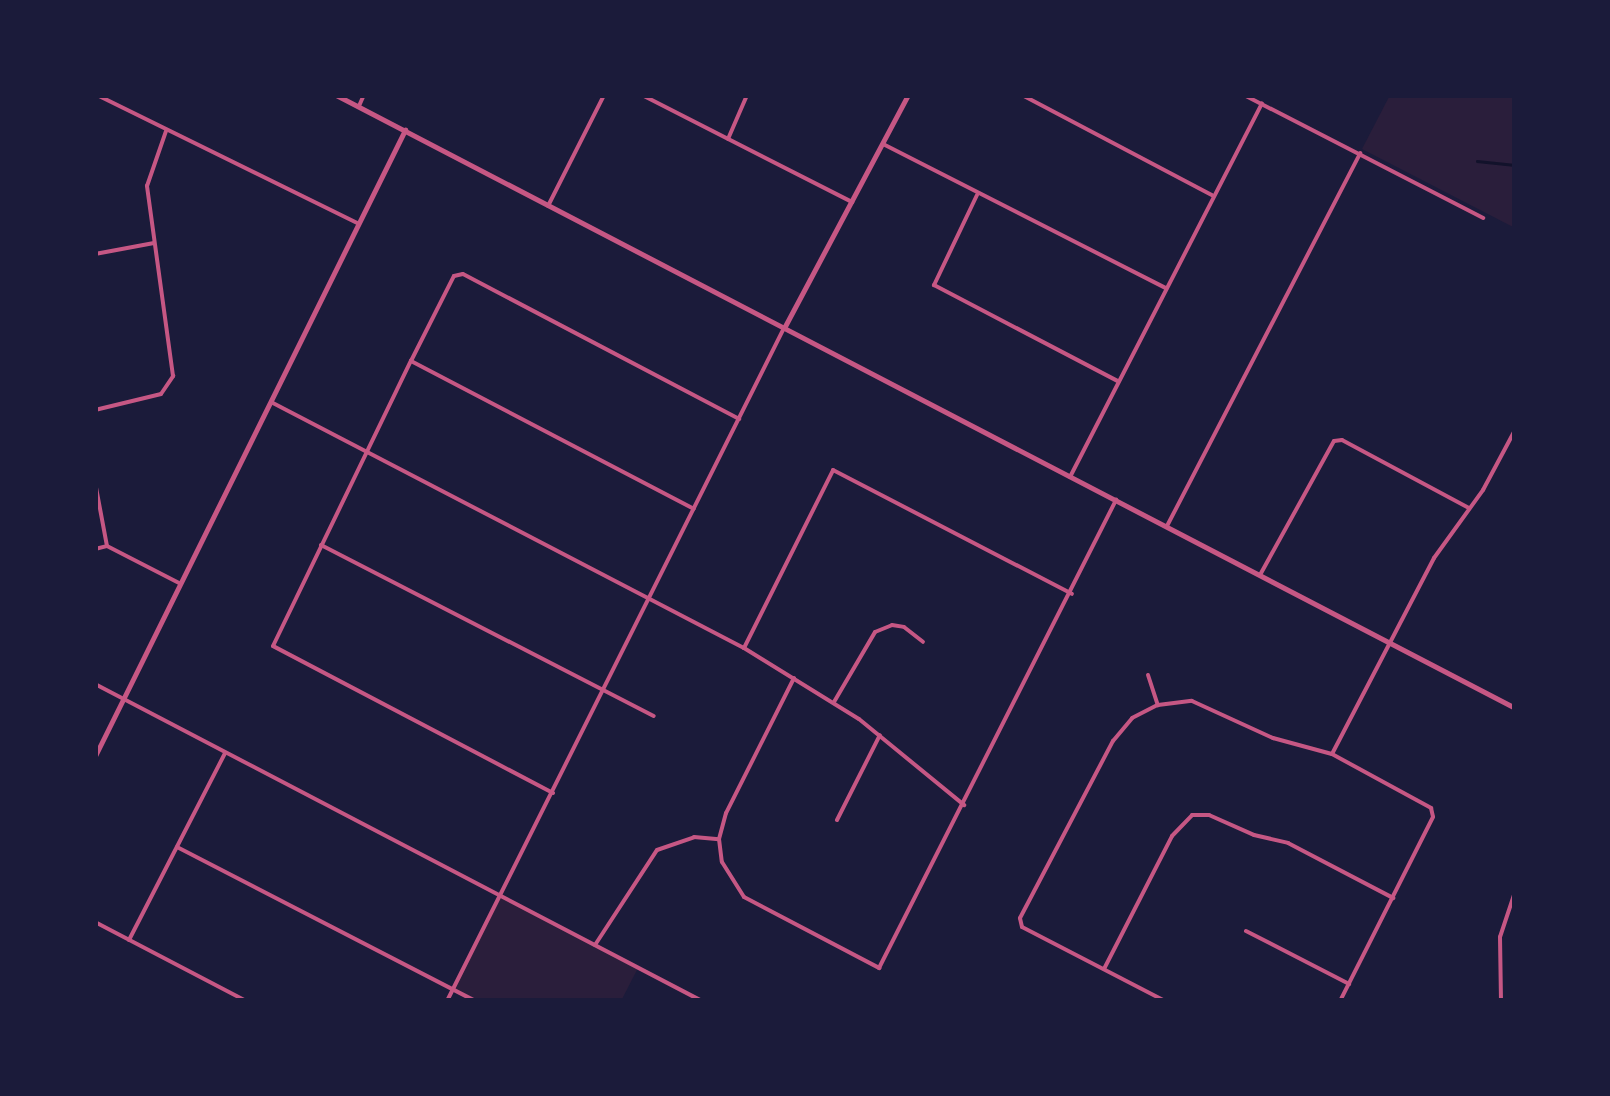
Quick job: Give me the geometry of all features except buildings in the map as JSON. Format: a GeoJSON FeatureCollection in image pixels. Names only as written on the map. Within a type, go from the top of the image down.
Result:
{"type":"FeatureCollection","features":[{"type":"Feature","properties":{"kind":"street"},"geometry":{"type":"LineString","coordinates":[[97,95],[359,224]]}},
{"type":"Feature","properties":{"kind":"street"},"geometry":{"type":"LineString","coordinates":[[336,95],[1515,708]]}},
{"type":"Feature","properties":{"kind":"street"},"geometry":{"type":"LineString","coordinates":[[359,106],[364,95]]}},
{"type":"Feature","properties":{"kind":"street"},"geometry":{"type":"LineString","coordinates":[[548,206],[604,95]]}},
{"type":"Feature","properties":{"kind":"street"},"geometry":{"type":"LineString","coordinates":[[642,95],[852,202]]}},
{"type":"Feature","properties":{"kind":"street"},"geometry":{"type":"LineString","coordinates":[[728,138],[747,95]]}},
{"type":"Feature","properties":{"kind":"street"},"geometry":{"type":"LineString","coordinates":[[447,1001],[784,328],[908,95]]}},
{"type":"Feature","properties":{"kind":"street"},"geometry":{"type":"LineString","coordinates":[[1022,95],[1214,196]]}},
{"type":"Feature","properties":{"kind":"street"},"geometry":{"type":"LineString","coordinates":[[1244,95],[1483,218]]}},
{"type":"Feature","properties":{"kind":"street"},"geometry":{"type":"LineString","coordinates":[[1070,477],[1262,104]]}},
{"type":"Feature","properties":{"kind":"street"},"geometry":{"type":"LineString","coordinates":[[95,756],[405,130]]}},
{"type":"Feature","properties":{"kind":"street"},"geometry":{"type":"LineString","coordinates":[[95,410],[161,394],[173,376],[173,352],[147,186],[166,131]]}},
{"type":"Feature","properties":{"kind":"street"},"geometry":{"type":"LineString","coordinates":[[882,144],[1166,288]]}},
{"type":"Feature","properties":{"kind":"street"},"geometry":{"type":"LineString","coordinates":[[1168,526],[1360,153]]}},
{"type":"Feature","properties":{"kind":"street"},"geometry":{"type":"LineString","coordinates":[[977,195],[934,285],[1118,381]]}},
{"type":"Feature","properties":{"kind":"street"},"geometry":{"type":"LineString","coordinates":[[95,254],[154,243]]}},
{"type":"Feature","properties":{"kind":"street"},"geometry":{"type":"LineString","coordinates":[[552,793],[273,646],[410,361],[454,276],[463,274],[740,419]]}},
{"type":"Feature","properties":{"kind":"street"},"geometry":{"type":"LineString","coordinates":[[410,361],[694,509]]}},
{"type":"Feature","properties":{"kind":"street"},"geometry":{"type":"LineString","coordinates":[[272,402],[744,648],[834,702],[964,805]]}},
{"type":"Feature","properties":{"kind":"street"},"geometry":{"type":"LineString","coordinates":[[1332,754],[1434,558],[1515,430]]}},
{"type":"Feature","properties":{"kind":"street"},"geometry":{"type":"LineString","coordinates":[[1260,575],[1334,441],[1342,440],[1469,508]]}},
{"type":"Feature","properties":{"kind":"street"},"geometry":{"type":"LineString","coordinates":[[744,648],[834,470],[1072,594]]}},
{"type":"Feature","properties":{"kind":"street"},"geometry":{"type":"LineString","coordinates":[[95,482],[107,546]]}},
{"type":"Feature","properties":{"kind":"street"},"geometry":{"type":"LineString","coordinates":[[794,678],[726,813],[719,839],[722,862],[744,897],[879,968],[1072,594],[1116,500]]}},
{"type":"Feature","properties":{"kind":"street"},"geometry":{"type":"LineString","coordinates":[[321,545],[654,716]]}},
{"type":"Feature","properties":{"kind":"street"},"geometry":{"type":"LineString","coordinates":[[95,548],[107,546],[180,583]]}},
{"type":"Feature","properties":{"kind":"street"},"geometry":{"type":"LineString","coordinates":[[834,702],[875,632],[892,625],[904,627],[923,642]]}},
{"type":"Feature","properties":{"kind":"street"},"geometry":{"type":"LineString","coordinates":[[1148,676],[1158,705]]}},
{"type":"Feature","properties":{"kind":"street"},"geometry":{"type":"LineString","coordinates":[[95,684],[702,1001]]}},
{"type":"Feature","properties":{"kind":"street"},"geometry":{"type":"LineString","coordinates":[[1165,1001],[1022,927],[1020,918],[1113,741],[1132,718],[1158,705],[1192,701],[1273,738],[1332,754],[1431,808],[1434,818],[1340,1001]]}},
{"type":"Feature","properties":{"kind":"street"},"geometry":{"type":"LineString","coordinates":[[837,820],[880,735]]}},
{"type":"Feature","properties":{"kind":"street"},"geometry":{"type":"LineString","coordinates":[[130,940],[226,751]]}},
{"type":"Feature","properties":{"kind":"street"},"geometry":{"type":"LineString","coordinates":[[1104,969],[1172,836],[1192,816],[1209,815],[1254,835],[1288,843],[1393,898]]}},
{"type":"Feature","properties":{"kind":"street"},"geometry":{"type":"LineString","coordinates":[[595,945],[657,850],[694,837],[719,839]]}},
{"type":"Feature","properties":{"kind":"street"},"geometry":{"type":"LineString","coordinates":[[177,848],[476,1001]]}},
{"type":"Feature","properties":{"kind":"street"},"geometry":{"type":"LineString","coordinates":[[1501,1001],[1497,975],[1500,937],[1515,892]]}},
{"type":"Feature","properties":{"kind":"street"},"geometry":{"type":"LineString","coordinates":[[95,922],[246,1001]]}},
{"type":"Feature","properties":{"kind":"street"},"geometry":{"type":"LineString","coordinates":[[1246,932],[1348,984]]}},
{"type":"Feature","properties":{"kind":"shaded area"},"geometry":{"type":"Polygon","coordinates":[[[1390,95],[1515,95],[1515,228],[1362,149],[1390,95]]]}},
{"type":"Feature","properties":{"kind":"shaded area"},"geometry":{"type":"Polygon","coordinates":[[[501,894],[638,968],[621,1001],[476,1001],[453,989],[501,894]]]}},
{"type":"Feature","properties":{"kind":"waterway"},"geometry":{"type":"LineString","coordinates":[[1477,161],[1515,165]]}}]}
